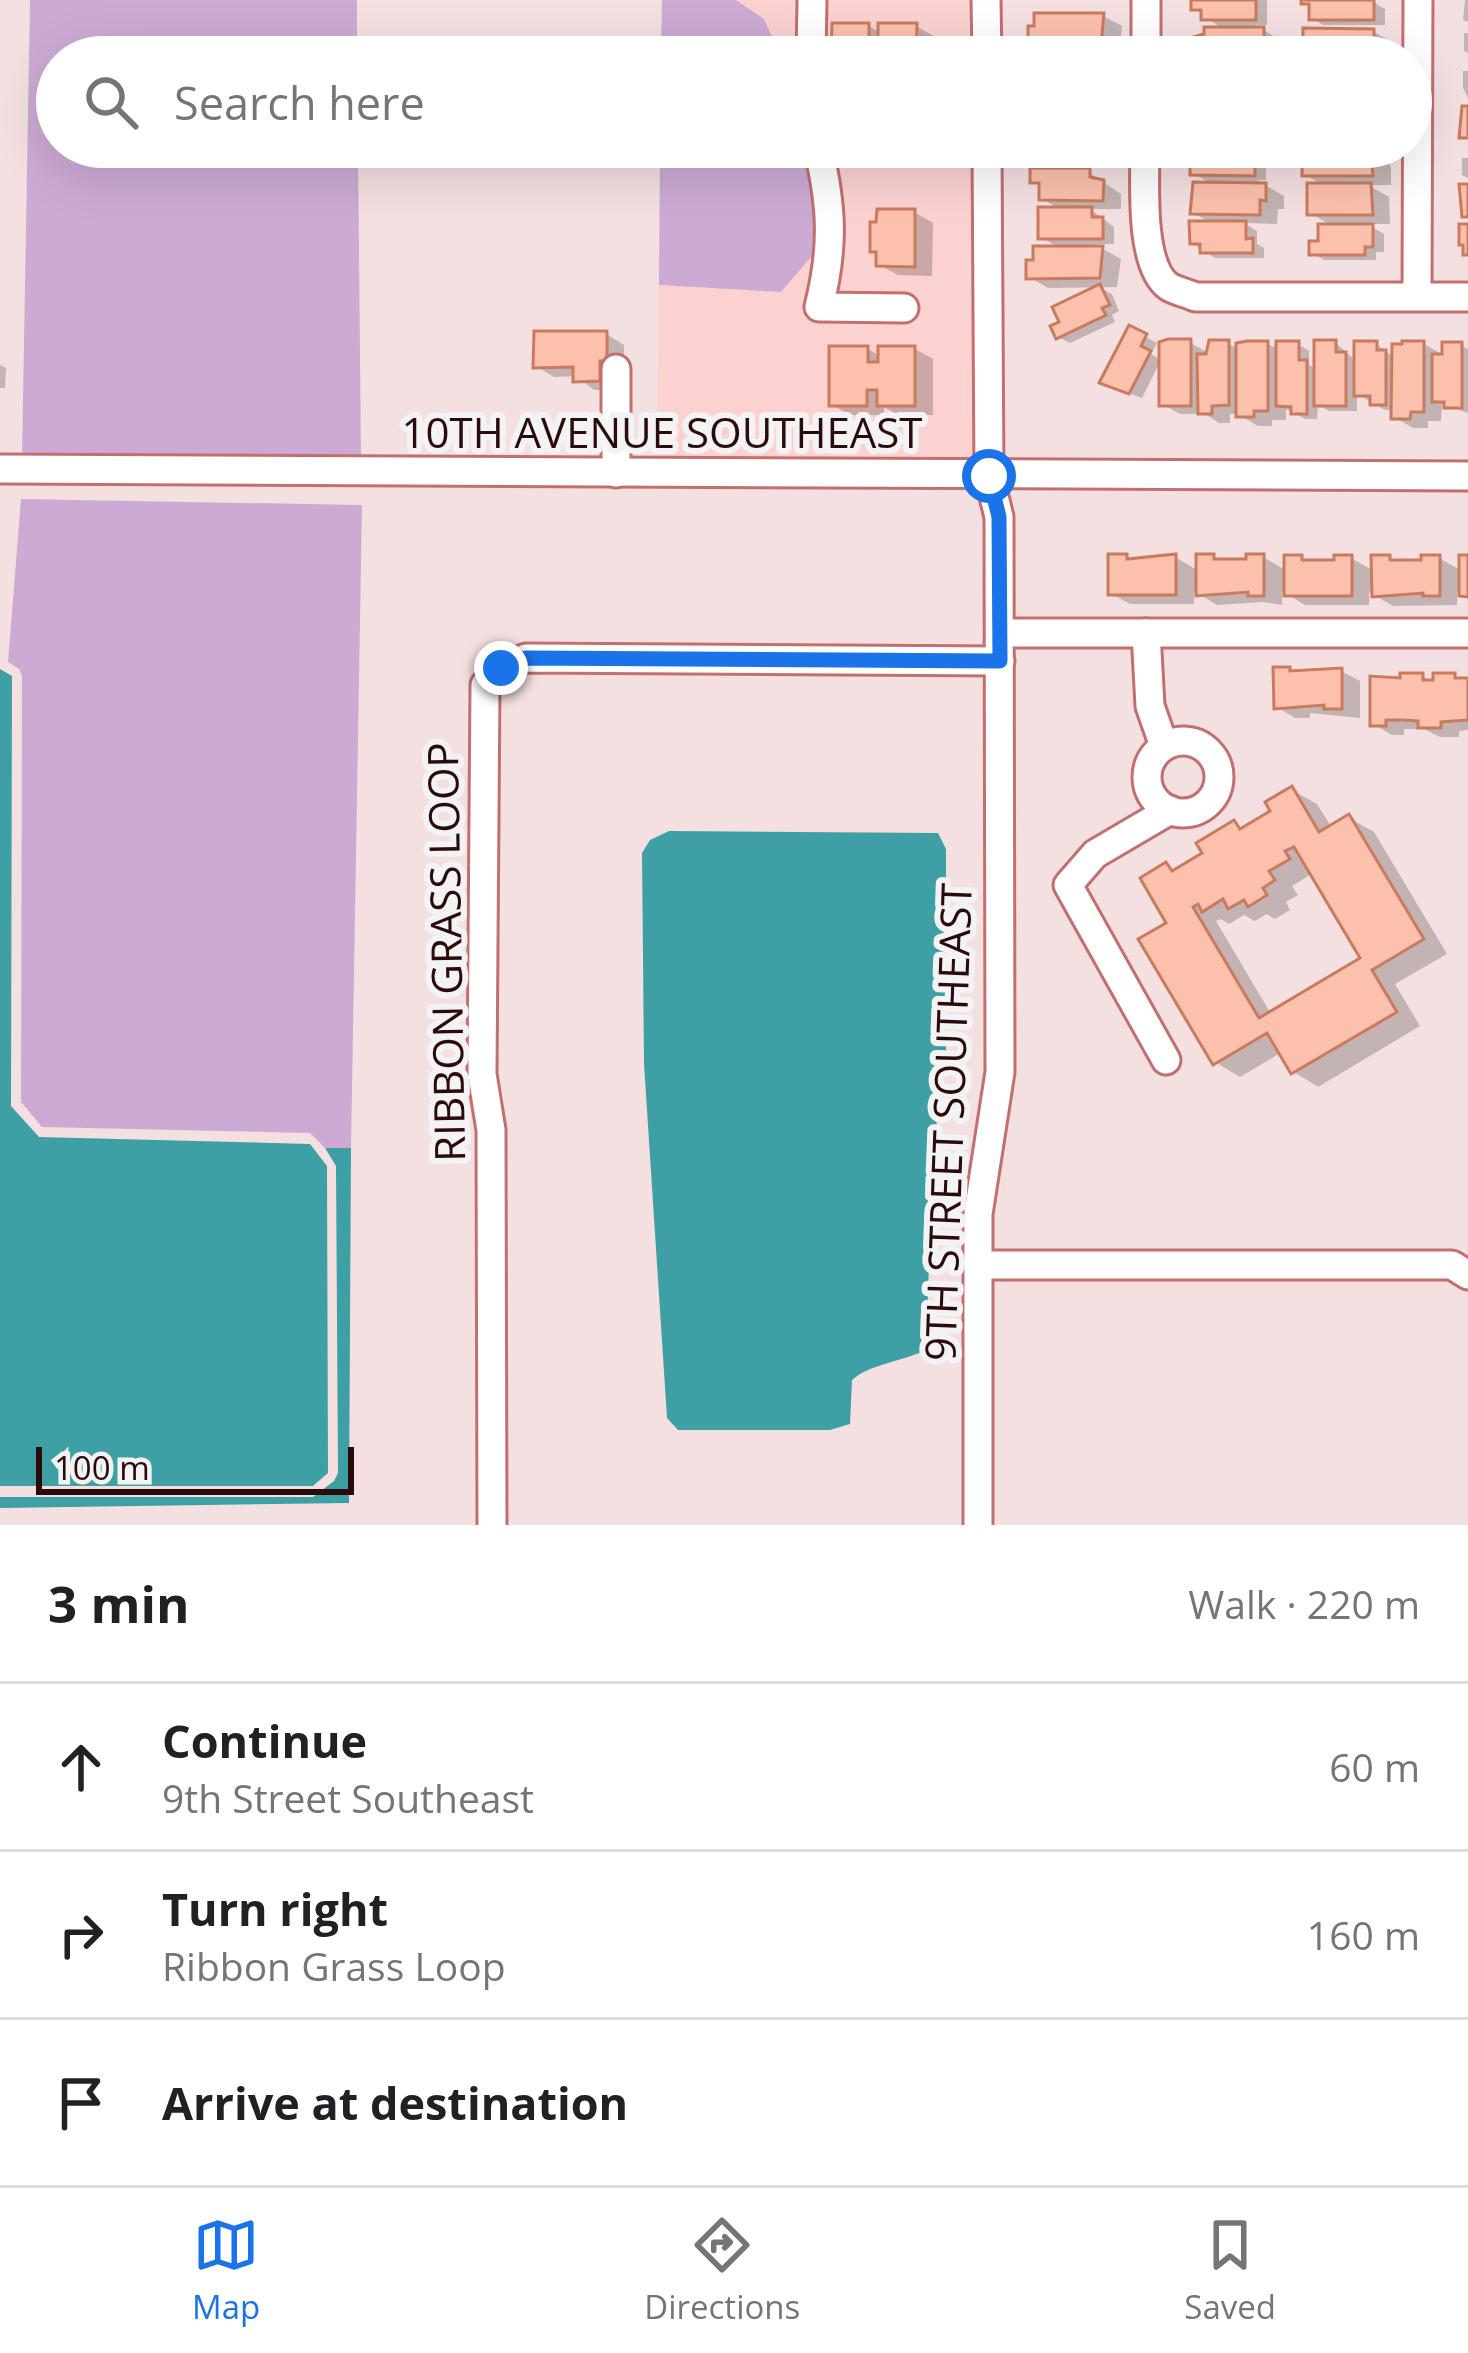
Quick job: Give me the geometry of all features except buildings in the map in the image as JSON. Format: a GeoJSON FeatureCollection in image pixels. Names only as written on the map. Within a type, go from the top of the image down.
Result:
{"type":"FeatureCollection","features":[{"type":"Feature","properties":{"kind":"street"},"geometry":{"type":"LineString","coordinates":[[811,36],[812,0]]}},
{"type":"Feature","properties":{"kind":"street"},"geometry":{"type":"LineString","coordinates":[[986,0],[986,36]]}},
{"type":"Feature","properties":{"kind":"street"},"geometry":{"type":"LineString","coordinates":[[1146,0],[1146,36]]}},
{"type":"Feature","properties":{"kind":"street"},"geometry":{"type":"LineString","coordinates":[[1418,0],[1418,36]]}},
{"type":"Feature","properties":{"kind":"street"},"geometry":{"type":"LineString","coordinates":[[823,168],[829,193],[830,260],[819,307],[904,308]]}},
{"type":"Feature","properties":{"kind":"street","name":"9TH STREET SOUTHEAST"},"geometry":{"type":"LineString","coordinates":[[978,1525],[978,1214],[1000,1072],[999,517],[989,476],[987,168]]}},
{"type":"Feature","properties":{"kind":"street"},"geometry":{"type":"LineString","coordinates":[[1146,168],[1154,267],[1167,285],[1195,297],[1468,297]]}},
{"type":"Feature","properties":{"kind":"street"},"geometry":{"type":"LineString","coordinates":[[1417,168],[1417,296]]}},
{"type":"Feature","properties":{"kind":"street"},"geometry":{"type":"LineString","coordinates":[[616,369],[616,473]]}},
{"type":"Feature","properties":{"kind":"street","name":"10TH AVENUE SOUTHEAST"},"geometry":{"type":"LineString","coordinates":[[0,469],[1468,476]]}},
{"type":"Feature","properties":{"kind":"street"},"geometry":{"type":"LineString","coordinates":[[1000,647],[1146,633],[1468,633]]}},
{"type":"Feature","properties":{"kind":"street"},"geometry":{"type":"LineString","coordinates":[[1146,633],[1150,706],[1164,746]]}},
{"type":"Feature","properties":{"kind":"street","name":"RIBBON GRASS LOOP"},"geometry":{"type":"LineString","coordinates":[[492,1525],[491,1130],[482,1075],[485,686],[501,668],[526,658],[1000,647]]}},
{"type":"Feature","properties":{"kind":"street"},"geometry":{"type":"LineString","coordinates":[[1175,742],[1199,745],[1216,762],[1219,773],[1213,796],[1182,813],[1170,810],[1153,796],[1147,775],[1150,763],[1164,746],[1175,742]]}},
{"type":"Feature","properties":{"kind":"street"},"geometry":{"type":"LineString","coordinates":[[1166,1060],[1067,885],[1095,854],[1170,810]]}},
{"type":"Feature","properties":{"kind":"street"},"geometry":{"type":"LineString","coordinates":[[978,1264],[1452,1264],[1468,1275]]}},
{"type":"Feature","properties":{"kind":"shaded area"},"geometry":{"type":"Polygon","coordinates":[[[30,0],[357,0],[357,36],[36,36],[36,168],[358,168],[361,459],[22,457],[30,0]]]}},
{"type":"Feature","properties":{"kind":"shaded area"},"geometry":{"type":"Polygon","coordinates":[[[662,0],[736,0],[764,19],[772,36],[661,36],[662,0]]]}},
{"type":"Feature","properties":{"kind":"shaded area"},"geometry":{"type":"Polygon","coordinates":[[[736,0],[801,0],[800,36],[772,36],[764,19],[736,0]]]}},
{"type":"Feature","properties":{"kind":"shaded area"},"geometry":{"type":"Polygon","coordinates":[[[823,0],[975,0],[975,36],[822,36],[823,0]]]}},
{"type":"Feature","properties":{"kind":"shaded area"},"geometry":{"type":"Polygon","coordinates":[[[660,168],[811,168],[818,194],[819,248],[781,292],[659,285],[660,168]]]}},
{"type":"Feature","properties":{"kind":"shaded area"},"geometry":{"type":"Polygon","coordinates":[[[834,168],[976,168],[978,463],[657,461],[659,285],[781,292],[819,248],[818,319],[914,321],[915,296],[833,295],[841,260],[840,192],[834,168]]]}},
{"type":"Feature","properties":{"kind":"shaded area"},"geometry":{"type":"Polygon","coordinates":[[[21,499],[362,505],[351,1148],[325,1148],[310,1133],[42,1127],[21,1102],[22,676],[8,662],[21,499]]]}},
{"type":"Feature","properties":{"kind":"water"},"geometry":{"type":"Polygon","coordinates":[[[0,669],[12,676],[11,1106],[39,1137],[310,1144],[327,1166],[328,1473],[313,1486],[0,1486],[0,669]]]}},
{"type":"Feature","properties":{"kind":"water"},"geometry":{"type":"Polygon","coordinates":[[[669,831],[938,833],[946,849],[946,1062],[933,1147],[926,1350],[852,1380],[850,1424],[830,1430],[678,1430],[667,1418],[644,1064],[642,853],[650,840],[669,831]]]}},
{"type":"Feature","properties":{"kind":"water"},"geometry":{"type":"Polygon","coordinates":[[[325,1148],[351,1148],[349,1503],[0,1508],[0,1497],[313,1497],[334,1481],[338,1473],[336,1166],[325,1148]]]}},
{"type":"Feature","properties":{"kind":"route"},"geometry":{"type":"LineString","coordinates":[[501,668],[526,658],[1000,661],[999,517],[989,476]]}}]}
